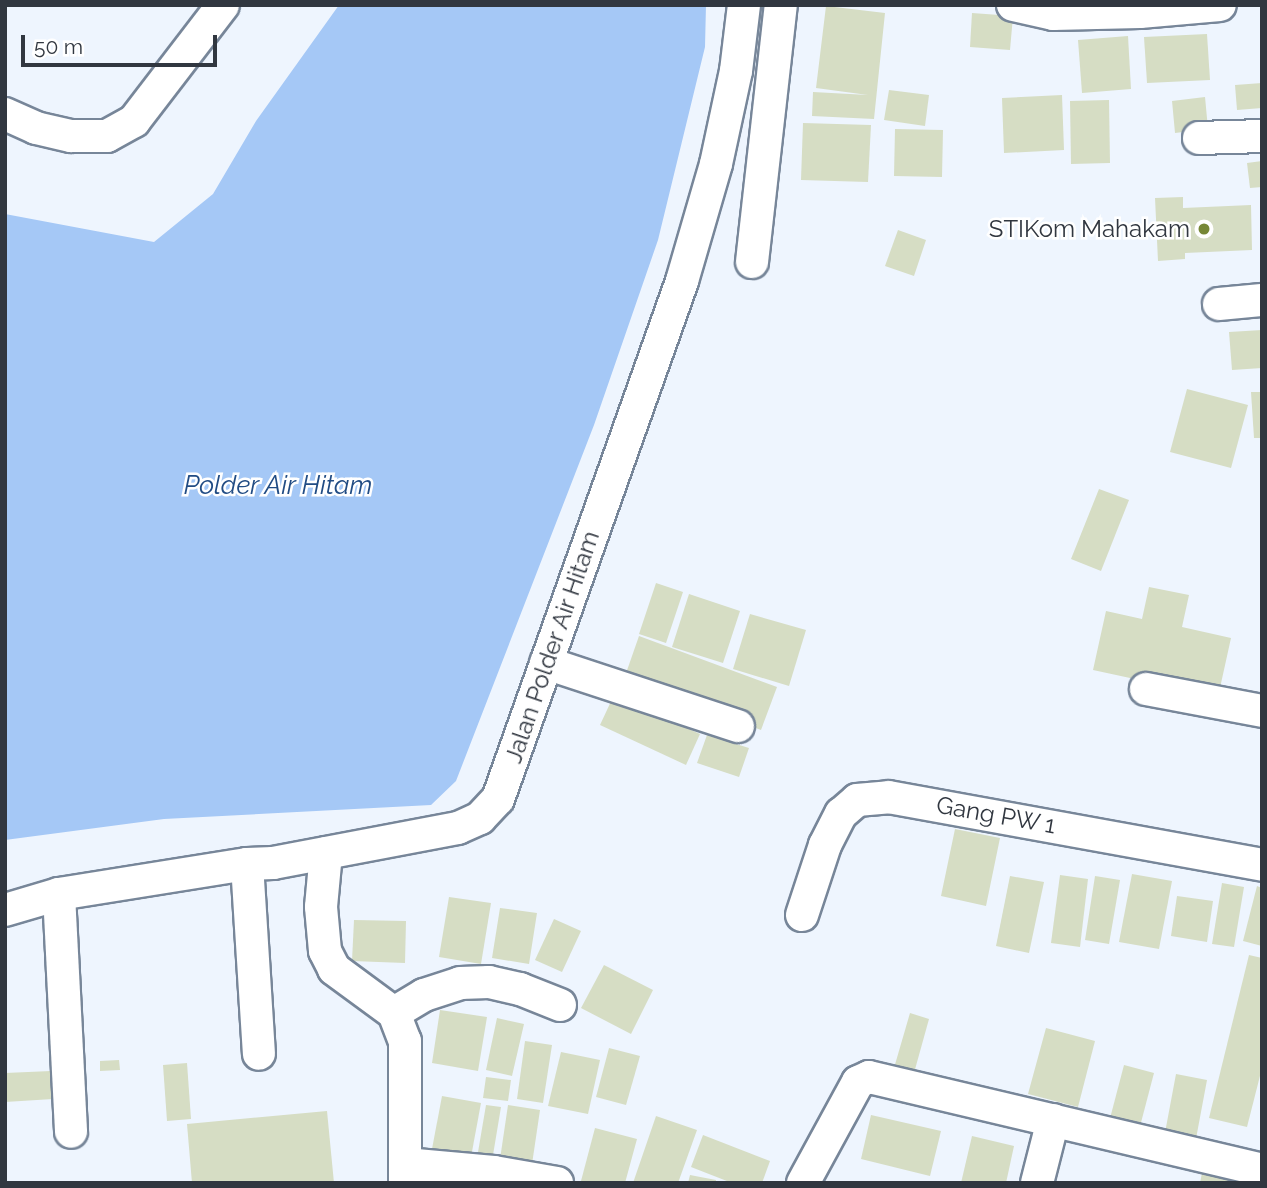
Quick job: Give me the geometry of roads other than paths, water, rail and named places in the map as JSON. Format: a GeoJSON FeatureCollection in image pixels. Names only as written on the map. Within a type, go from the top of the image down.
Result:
{"type":"FeatureCollection","features":[{"type":"Feature","properties":{"kind":"street"},"geometry":{"type":"LineString","coordinates":[[5,114],[36,128],[59,133],[107,136],[134,121],[223,5]]}},
{"type":"Feature","properties":{"kind":"street"},"geometry":{"type":"LineString","coordinates":[[1013,5],[1066,14],[1220,5]]}},
{"type":"Feature","properties":{"kind":"street"},"geometry":{"type":"LineString","coordinates":[[744,10],[781,10],[752,262]]}},
{"type":"Feature","properties":{"kind":"street","name":"Jalan Polder Air Hitam"},"geometry":{"type":"LineString","coordinates":[[5,910],[59,894],[247,864],[274,863],[458,828],[480,818],[498,799],[682,281],[716,163],[744,10]]}},
{"type":"Feature","properties":{"kind":"street"},"geometry":{"type":"LineString","coordinates":[[727,109],[768,114]]}},
{"type":"Feature","properties":{"kind":"street"},"geometry":{"type":"LineString","coordinates":[[1199,138],[1262,136]]}},
{"type":"Feature","properties":{"kind":"street"},"geometry":{"type":"LineString","coordinates":[[1219,304],[1262,300]]}},
{"type":"Feature","properties":{"kind":"street"},"geometry":{"type":"LineString","coordinates":[[546,663],[738,726]]}},
{"type":"Feature","properties":{"kind":"street"},"geometry":{"type":"LineString","coordinates":[[1146,689],[1262,711]]}},
{"type":"Feature","properties":{"kind":"street","name":"Gang PW 1"},"geometry":{"type":"LineString","coordinates":[[802,915],[825,845],[841,814],[858,800],[889,797],[1262,864]]}},
{"type":"Feature","properties":{"kind":"street"},"geometry":{"type":"LineString","coordinates":[[326,853],[321,907],[325,951],[334,969],[394,1013],[405,1041],[405,1173],[494,1172],[557,1183]]}},
{"type":"Feature","properties":{"kind":"street"},"geometry":{"type":"LineString","coordinates":[[247,864],[258,1054]]}},
{"type":"Feature","properties":{"kind":"street"},"geometry":{"type":"LineString","coordinates":[[59,894],[71,1132]]}},
{"type":"Feature","properties":{"kind":"street"},"geometry":{"type":"LineString","coordinates":[[394,1013],[424,995],[460,983],[489,982],[520,989],[560,1005]]}},
{"type":"Feature","properties":{"kind":"street"},"geometry":{"type":"LineString","coordinates":[[803,1183],[859,1082],[869,1077],[1262,1170]]}},
{"type":"Feature","properties":{"kind":"street"},"geometry":{"type":"LineString","coordinates":[[1037,1183],[1054,1120]]}},
{"type":"Feature","properties":{"kind":"water","name":"Polder Air Hitam"},"geometry":{"type":"Polygon","coordinates":[[[339,5],[706,5],[705,47],[658,240],[594,425],[456,781],[431,805],[164,819],[5,840],[5,214],[154,242],[213,194],[256,121],[339,5]]]}},
{"type":"Feature","properties":{"kind":"place","name":"STIKom Mahakam"},"geometry":{"type":"Point","coordinates":[1204,229]}}]}
